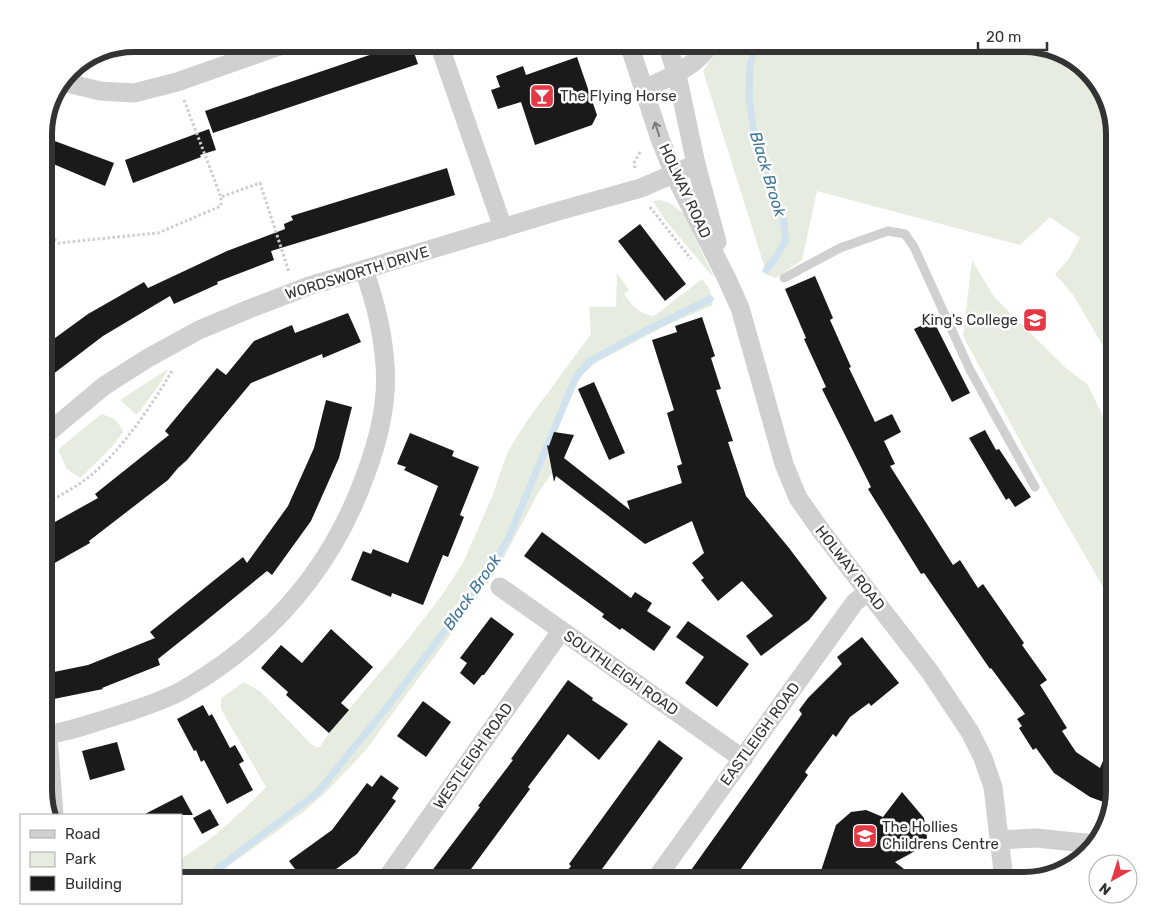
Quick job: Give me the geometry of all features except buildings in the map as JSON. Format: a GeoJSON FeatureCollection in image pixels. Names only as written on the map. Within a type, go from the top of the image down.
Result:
{"type":"FeatureCollection","features":[{"type":"Feature","properties":{"kind":"street"},"geometry":{"type":"LineString","coordinates":[[70,84],[100,91],[134,92],[177,82],[262,52]]}},
{"type":"Feature","properties":{"kind":"street"},"geometry":{"type":"LineString","coordinates":[[442,52],[503,228]]}},
{"type":"Feature","properties":{"kind":"street","name":"HOLWAY ROAD"},"geometry":{"type":"LineString","coordinates":[[632,52],[674,174],[740,308],[784,464],[798,498],[930,672],[970,732],[983,758],[993,787],[1003,872]]}},
{"type":"Feature","properties":{"kind":"street","name":"HOLWAY ROAD"},"geometry":{"type":"LineString","coordinates":[[670,52],[677,75],[696,164],[727,279]]}},
{"type":"Feature","properties":{"kind":"street"},"geometry":{"type":"LineString","coordinates":[[644,88],[677,75],[706,52]]}},
{"type":"Feature","properties":{"kind":"street","name":"WORDSWORTH DRIVE"},"geometry":{"type":"LineString","coordinates":[[53,427],[104,386],[148,358],[199,330],[249,308],[309,286],[641,188],[696,164]]}},
{"type":"Feature","properties":{"kind":"street"},"geometry":{"type":"LineString","coordinates":[[53,733],[128,713],[182,690],[226,662],[260,633],[292,602],[314,576],[334,545],[354,506],[373,456],[380,427],[386,367],[381,327],[374,298],[364,270]]}},
{"type":"Feature","properties":{"kind":"street","name":"SOUTHLEIGH ROAD"},"geometry":{"type":"LineString","coordinates":[[500,587],[742,759]]}},
{"type":"Feature","properties":{"kind":"street","name":"EASTLEIGH ROAD"},"geometry":{"type":"LineString","coordinates":[[661,872],[855,602],[868,592]]}},
{"type":"Feature","properties":{"kind":"street","name":"WESTLEIGH ROAD"},"geometry":{"type":"LineString","coordinates":[[391,872],[561,631]]}},
{"type":"Feature","properties":{"kind":"street"},"geometry":{"type":"LineString","coordinates":[[999,840],[1036,838],[1086,843]]}},
{"type":"Feature","properties":{"kind":"lane"},"geometry":{"type":"LineString","coordinates":[[784,278],[840,248],[888,231],[905,234],[914,247],[970,370],[1035,487]]}},
{"type":"Feature","properties":{"kind":"path"},"geometry":{"type":"LineString","coordinates":[[53,240],[59,243],[158,233],[221,206],[221,197],[177,82]]}},
{"type":"Feature","properties":{"kind":"path"},"geometry":{"type":"LineString","coordinates":[[221,197],[260,183],[285,261]]}},
{"type":"Feature","properties":{"kind":"path"},"geometry":{"type":"LineString","coordinates":[[641,188],[649,205],[696,264]]}},
{"type":"Feature","properties":{"kind":"path"},"geometry":{"type":"LineString","coordinates":[[53,499],[91,475],[111,456],[160,391],[178,359],[177,342]]}},
{"type":"Feature","properties":{"kind":"green space","name":"King's College"},"geometry":{"type":"Polygon","coordinates":[[[716,52],[1024,52],[1040,54],[1069,66],[1089,85],[1097,98],[1104,118],[1106,134],[1106,351],[1074,296],[1055,274],[1068,260],[1080,238],[1050,217],[1020,245],[817,191],[802,260],[776,278],[767,275],[703,71],[716,52]]]}},
{"type":"Feature","properties":{"kind":"green space"},"geometry":{"type":"Polygon","coordinates":[[[661,200],[671,204],[684,214],[714,278],[665,220],[653,201],[661,200]]]}},
{"type":"Feature","properties":{"kind":"green space"},"geometry":{"type":"Polygon","coordinates":[[[972,260],[994,297],[1066,368],[1088,385],[1106,423],[1106,592],[1042,481],[963,336],[972,260]]]}},
{"type":"Feature","properties":{"kind":"green space"},"geometry":{"type":"Polygon","coordinates":[[[617,273],[629,290],[624,294],[636,309],[648,315],[654,316],[702,279],[710,290],[713,305],[667,325],[597,362],[583,374],[570,396],[548,449],[552,473],[538,493],[500,565],[365,751],[305,811],[220,872],[182,872],[182,858],[226,826],[266,787],[221,709],[221,698],[244,682],[260,691],[311,744],[320,747],[329,733],[409,638],[442,595],[463,563],[492,497],[508,451],[527,421],[591,334],[589,307],[616,307],[617,273]]]}},
{"type":"Feature","properties":{"kind":"green space"},"geometry":{"type":"Polygon","coordinates":[[[168,369],[137,415],[120,400],[168,369]]]}},
{"type":"Feature","properties":{"kind":"green space"},"geometry":{"type":"Polygon","coordinates":[[[101,414],[115,420],[123,432],[111,448],[80,478],[67,469],[58,450],[101,414]]]}},
{"type":"Feature","properties":{"kind":"waterway","name":"Black Brook"},"geometry":{"type":"LineString","coordinates":[[754,52],[750,65],[749,98],[756,147],[783,218],[786,240],[766,270]]}},
{"type":"Feature","properties":{"kind":"waterway","name":"Black Brook"},"geometry":{"type":"LineString","coordinates":[[213,872],[317,793],[391,702],[481,583],[508,539],[576,377],[590,361],[710,299]]}},
{"type":"Feature","properties":{"kind":"place","name":"The Flying Horse"},"geometry":{"type":"Point","coordinates":[542,96]}},
{"type":"Feature","properties":{"kind":"place","name":"King's College"},"geometry":{"type":"Point","coordinates":[1035,320]}},
{"type":"Feature","properties":{"kind":"place","name":"The Hollies Childrens Centre"},"geometry":{"type":"Point","coordinates":[865,836]}}]}
